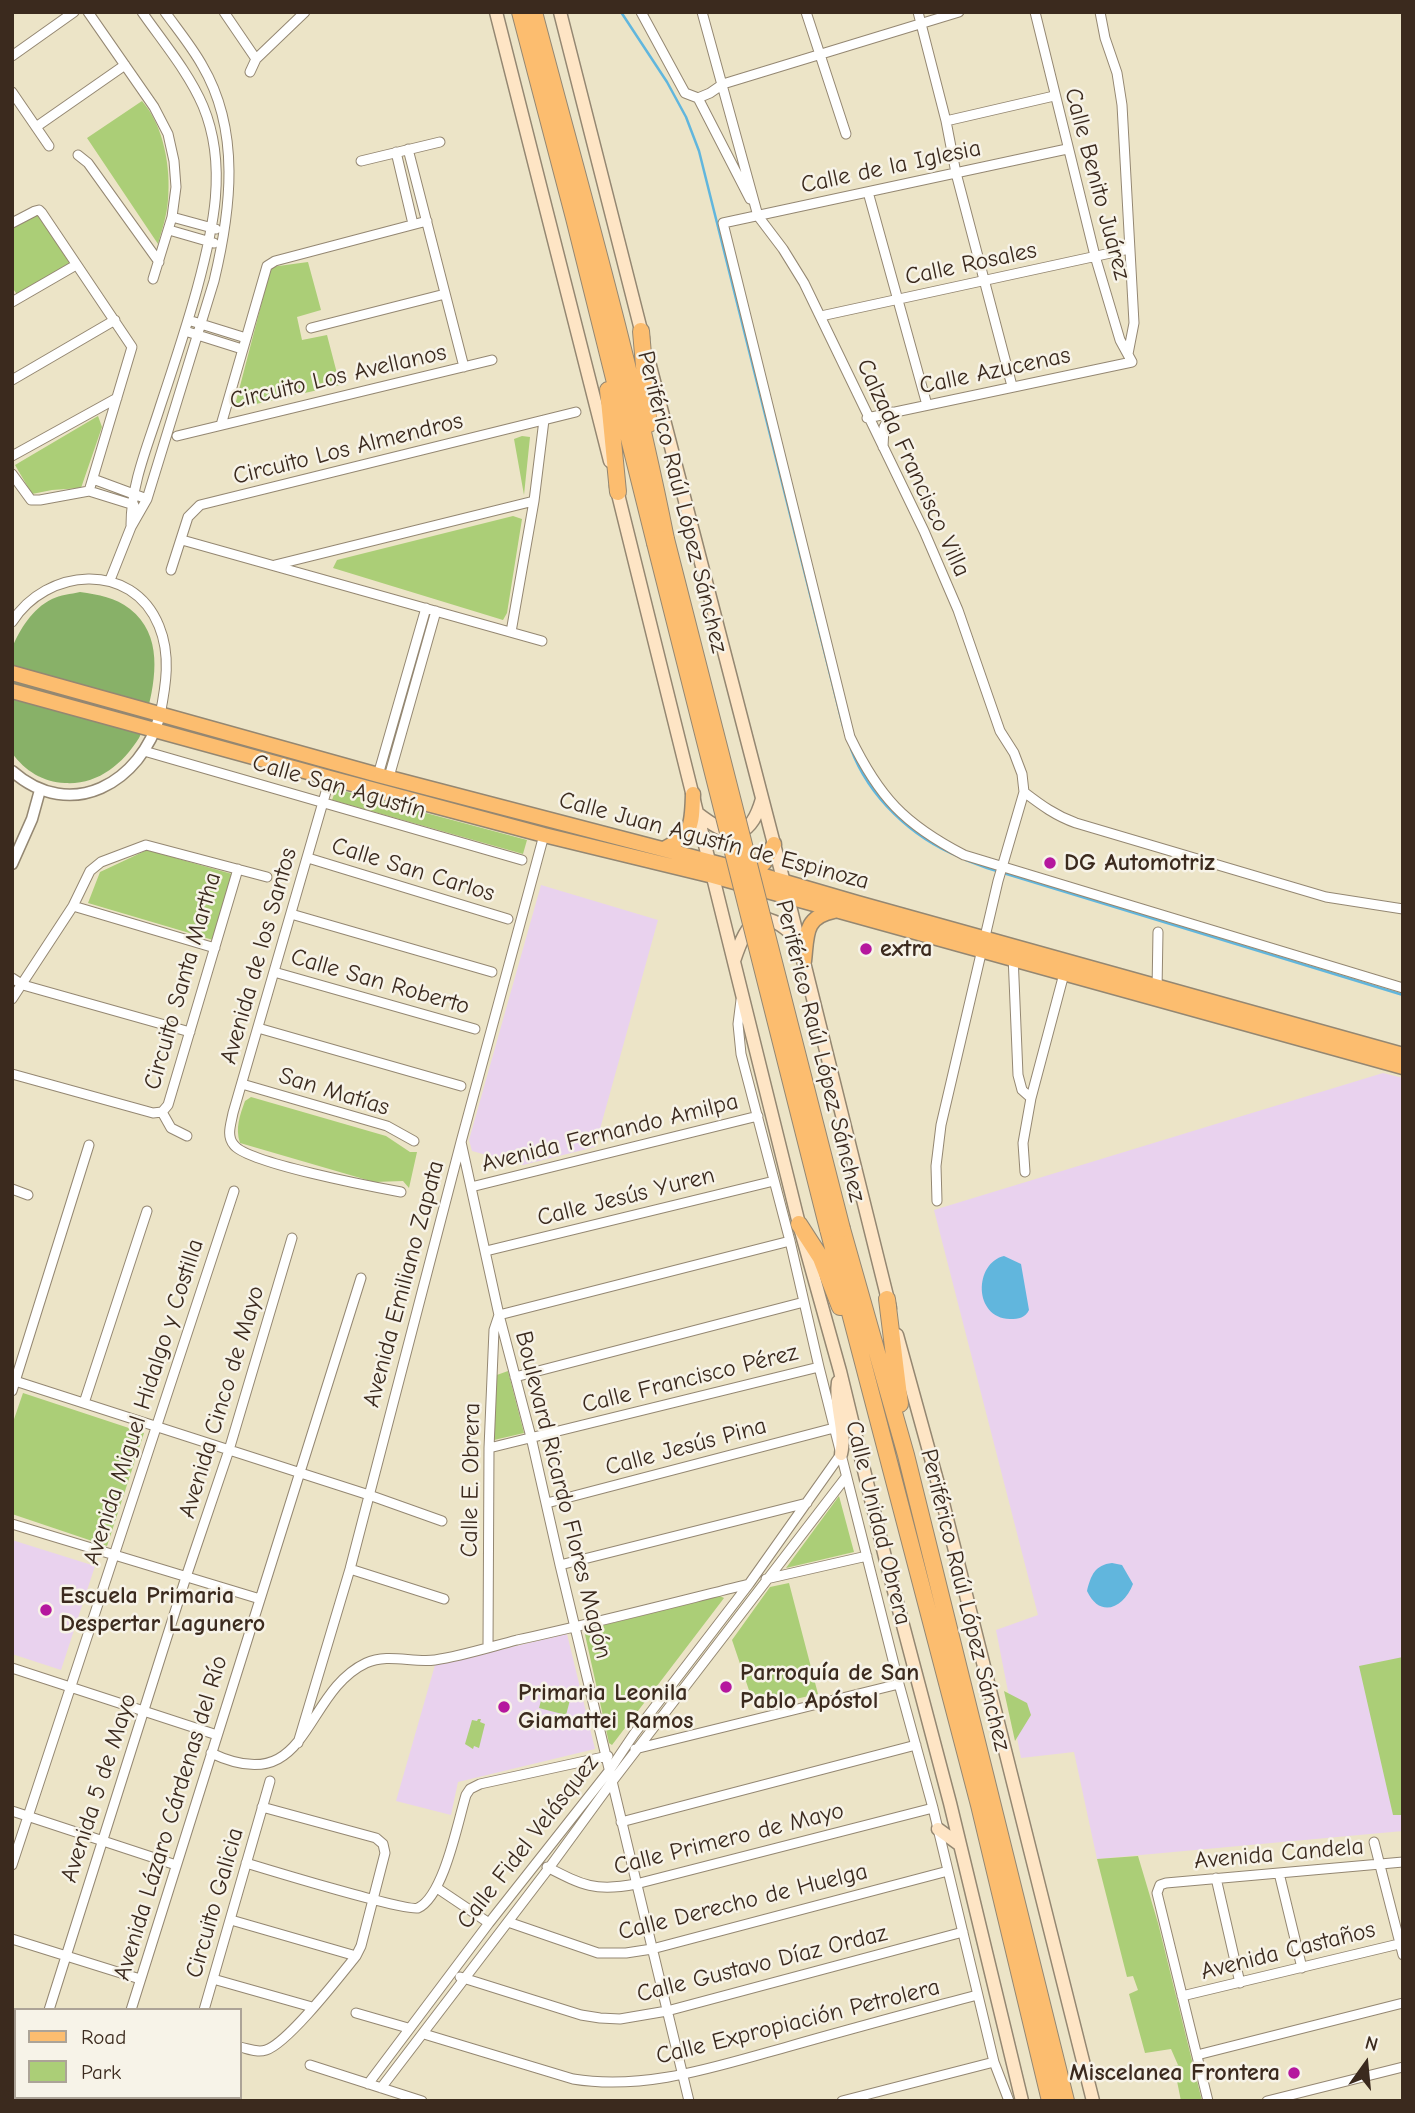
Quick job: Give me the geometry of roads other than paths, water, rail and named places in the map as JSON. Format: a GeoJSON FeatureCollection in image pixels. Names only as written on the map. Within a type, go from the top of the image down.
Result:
{"type":"FeatureCollection","features":[{"type":"Feature","properties":{"kind":"highway","name":"Periférico Raúl López Sánchez"},"geometry":{"type":"LineString","coordinates":[[520,12],[601,328],[661,541],[835,1229],[870,1386],[979,1805],[1066,2101]]}},
{"type":"Feature","properties":{"kind":"highway","name":"Periférico Raúl López Sánchez"},"geometry":{"type":"LineString","coordinates":[[534,12],[654,475],[661,541]]}},
{"type":"Feature","properties":{"kind":"highway"},"geometry":{"type":"LineString","coordinates":[[601,328],[618,492]]}},
{"type":"Feature","properties":{"kind":"highway"},"geometry":{"type":"LineString","coordinates":[[641,331],[654,475]]}},
{"type":"Feature","properties":{"kind":"highway"},"geometry":{"type":"LineString","coordinates":[[799,1224],[821,1258],[870,1386]]}},
{"type":"Feature","properties":{"kind":"highway","name":"Periférico Raúl López Sánchez"},"geometry":{"type":"LineString","coordinates":[[835,1229],[906,1455],[1021,1955],[1050,2101]]}},
{"type":"Feature","properties":{"kind":"highway"},"geometry":{"type":"LineString","coordinates":[[887,1299],[906,1455]]}},
{"type":"Feature","properties":{"kind":"main road"},"geometry":{"type":"LineString","coordinates":[[496,12],[799,1224],[839,1371],[1023,2101]]}},
{"type":"Feature","properties":{"kind":"main road"},"geometry":{"type":"LineString","coordinates":[[560,12],[799,940],[887,1299],[940,1491],[1093,2101]]}},
{"type":"Feature","properties":{"kind":"main road","name":"Calle Juan Agustín de Espinoza"},"geometry":{"type":"LineString","coordinates":[[12,673],[330,778],[544,835],[713,876],[834,911],[984,945]]}},
{"type":"Feature","properties":{"kind":"main road","name":"Calle Juan Agustín de Espinoza"},"geometry":{"type":"LineString","coordinates":[[12,691],[384,776],[754,873],[984,945],[1157,993],[1403,1067]]}},
{"type":"Feature","properties":{"kind":"main road"},"geometry":{"type":"LineString","coordinates":[[664,849],[680,841],[688,830],[692,816],[692,794]]}},
{"type":"Feature","properties":{"kind":"main road"},"geometry":{"type":"LineString","coordinates":[[697,813],[717,827],[736,832],[754,823],[762,798]]}},
{"type":"Feature","properties":{"kind":"main road"},"geometry":{"type":"LineString","coordinates":[[524,813],[544,835],[569,824]]}},
{"type":"Feature","properties":{"kind":"main road"},"geometry":{"type":"LineString","coordinates":[[754,873],[764,863],[774,844]]}},
{"type":"Feature","properties":{"kind":"main road"},"geometry":{"type":"LineString","coordinates":[[804,961],[807,934],[813,920],[822,913],[834,911]]}},
{"type":"Feature","properties":{"kind":"main road"},"geometry":{"type":"LineString","coordinates":[[734,962],[745,931],[760,920],[775,920],[799,940]]}},
{"type":"Feature","properties":{"kind":"main road","name":"Calle Juan Agustín de Espinoza"},"geometry":{"type":"LineString","coordinates":[[1157,993],[1403,1055]]}},
{"type":"Feature","properties":{"kind":"main road"},"geometry":{"type":"LineString","coordinates":[[839,1371],[836,1391],[844,1439],[841,1454]]}},
{"type":"Feature","properties":{"kind":"main road"},"geometry":{"type":"LineString","coordinates":[[938,1829],[960,1845]]}},
{"type":"Feature","properties":{"kind":"street"},"geometry":{"type":"LineString","coordinates":[[12,56],[74,12]]}},
{"type":"Feature","properties":{"kind":"street"},"geometry":{"type":"LineString","coordinates":[[88,12],[154,107],[168,134],[176,187],[169,230],[153,279]]}},
{"type":"Feature","properties":{"kind":"street"},"geometry":{"type":"LineString","coordinates":[[131,527],[133,493],[188,320],[210,241],[216,199],[216,156],[204,107],[192,84],[142,12]]}},
{"type":"Feature","properties":{"kind":"street"},"geometry":{"type":"LineString","coordinates":[[110,580],[131,527],[145,503],[201,324],[225,232],[229,182],[222,112],[202,65],[165,12]]}},
{"type":"Feature","properties":{"kind":"street"},"geometry":{"type":"LineString","coordinates":[[224,12],[256,59]]}},
{"type":"Feature","properties":{"kind":"street"},"geometry":{"type":"LineString","coordinates":[[250,72],[256,59],[305,12]]}},
{"type":"Feature","properties":{"kind":"street"},"geometry":{"type":"LineString","coordinates":[[641,12],[685,93],[698,98],[758,216]]}},
{"type":"Feature","properties":{"kind":"street","name":"Calzada Francisco Villa"},"geometry":{"type":"LineString","coordinates":[[702,12],[758,216],[783,248],[821,316],[867,418],[923,531],[958,610],[1000,731],[1014,753],[1022,774],[1024,792],[998,881],[941,1125],[936,1166],[937,1201]]}},
{"type":"Feature","properties":{"kind":"street"},"geometry":{"type":"LineString","coordinates":[[806,12],[846,134]]}},
{"type":"Feature","properties":{"kind":"street"},"geometry":{"type":"LineString","coordinates":[[918,12],[946,121],[956,173],[1012,386]]}},
{"type":"Feature","properties":{"kind":"street"},"geometry":{"type":"LineString","coordinates":[[698,98],[723,84],[921,24],[938,15],[960,12]]}},
{"type":"Feature","properties":{"kind":"street","name":"Calle Benito Juárez"},"geometry":{"type":"LineString","coordinates":[[1035,12],[1095,256],[1120,340],[1130,358]]}},
{"type":"Feature","properties":{"kind":"street"},"geometry":{"type":"LineString","coordinates":[[1100,12],[1105,38],[1117,73],[1122,105],[1133,323],[1130,358]]}},
{"type":"Feature","properties":{"kind":"street"},"geometry":{"type":"LineString","coordinates":[[36,127],[125,65]]}},
{"type":"Feature","properties":{"kind":"street"},"geometry":{"type":"LineString","coordinates":[[12,92],[49,146]]}},
{"type":"Feature","properties":{"kind":"street"},"geometry":{"type":"LineString","coordinates":[[946,121],[1054,96]]}},
{"type":"Feature","properties":{"kind":"street"},"geometry":{"type":"LineString","coordinates":[[361,161],[440,142]]}},
{"type":"Feature","properties":{"kind":"street","name":"Circuito Los Avellanos"},"geometry":{"type":"LineString","coordinates":[[408,149],[464,367]]}},
{"type":"Feature","properties":{"kind":"street","name":"Calle de la Iglesia"},"geometry":{"type":"LineString","coordinates":[[1001,869],[944,845],[906,818],[884,795],[866,770],[850,737],[723,223],[1067,149]]}},
{"type":"Feature","properties":{"kind":"street"},"geometry":{"type":"LineString","coordinates":[[396,152],[413,224]]}},
{"type":"Feature","properties":{"kind":"street"},"geometry":{"type":"LineString","coordinates":[[78,155],[88,163],[159,262]]}},
{"type":"Feature","properties":{"kind":"street"},"geometry":{"type":"LineString","coordinates":[[868,192],[927,405]]}},
{"type":"Feature","properties":{"kind":"street"},"geometry":{"type":"LineString","coordinates":[[12,223],[39,210],[42,213],[132,347],[89,491]]}},
{"type":"Feature","properties":{"kind":"street"},"geometry":{"type":"LineString","coordinates":[[172,217],[225,232]]}},
{"type":"Feature","properties":{"kind":"street","name":"Circuito Los Avellanos"},"geometry":{"type":"LineString","coordinates":[[220,425],[265,271],[270,263],[427,220]]}},
{"type":"Feature","properties":{"kind":"street"},"geometry":{"type":"LineString","coordinates":[[169,230],[223,245]]}},
{"type":"Feature","properties":{"kind":"street","name":"Calle Rosales"},"geometry":{"type":"LineString","coordinates":[[821,316],[1129,249]]}},
{"type":"Feature","properties":{"kind":"street"},"geometry":{"type":"LineString","coordinates":[[14,298],[76,265]]}},
{"type":"Feature","properties":{"kind":"street"},"geometry":{"type":"LineString","coordinates":[[311,328],[445,294]]}},
{"type":"Feature","properties":{"kind":"street"},"geometry":{"type":"LineString","coordinates":[[12,380],[115,320]]}},
{"type":"Feature","properties":{"kind":"street"},"geometry":{"type":"LineString","coordinates":[[188,320],[246,338]]}},
{"type":"Feature","properties":{"kind":"street","name":"Circuito Los Avellanos"},"geometry":{"type":"LineString","coordinates":[[184,331],[243,349]]}},
{"type":"Feature","properties":{"kind":"street","name":"Calle Azucenas"},"geometry":{"type":"LineString","coordinates":[[867,418],[1130,358]]}},
{"type":"Feature","properties":{"kind":"street","name":"Circuito Los Avellanos"},"geometry":{"type":"LineString","coordinates":[[177,436],[492,360]]}},
{"type":"Feature","properties":{"kind":"street"},"geometry":{"type":"LineString","coordinates":[[12,456],[117,398]]}},
{"type":"Feature","properties":{"kind":"street","name":"Circuito Los Almendros"},"geometry":{"type":"LineString","coordinates":[[171,570],[188,517],[200,505],[576,412]]}},
{"type":"Feature","properties":{"kind":"street"},"geometry":{"type":"LineString","coordinates":[[883,447],[884,427],[892,412]]}},
{"type":"Feature","properties":{"kind":"street"},"geometry":{"type":"LineString","coordinates":[[511,632],[534,501],[544,420]]}},
{"type":"Feature","properties":{"kind":"street"},"geometry":{"type":"LineString","coordinates":[[12,474],[31,500],[89,491],[131,504],[145,503]]}},
{"type":"Feature","properties":{"kind":"street"},"geometry":{"type":"LineString","coordinates":[[93,479],[133,493],[145,503]]}},
{"type":"Feature","properties":{"kind":"street"},"geometry":{"type":"LineString","coordinates":[[274,566],[534,501]]}},
{"type":"Feature","properties":{"kind":"street"},"geometry":{"type":"LineString","coordinates":[[182,540],[542,641]]}},
{"type":"Feature","properties":{"kind":"street"},"geometry":{"type":"LineString","coordinates":[[12,622],[33,598],[50,587],[70,581],[110,580],[139,596],[149,607],[160,629],[167,667],[157,722],[144,751],[134,765],[119,778],[88,793],[71,796],[40,790],[12,771]]}},
{"type":"Feature","properties":{"kind":"street"},"geometry":{"type":"LineString","coordinates":[[384,776],[426,608]]}},
{"type":"Feature","properties":{"kind":"street"},"geometry":{"type":"LineString","coordinates":[[384,776],[436,611]]}},
{"type":"Feature","properties":{"kind":"street"},"geometry":{"type":"LineString","coordinates":[[414,648],[424,651]]}},
{"type":"Feature","properties":{"kind":"street","name":"Calle San Agustín"},"geometry":{"type":"LineString","coordinates":[[144,751],[522,860]]}},
{"type":"Feature","properties":{"kind":"street","name":"Avenida de los Santos"},"geometry":{"type":"LineString","coordinates":[[330,778],[230,1129],[234,1145],[245,1154],[359,1185],[401,1192]]}},
{"type":"Feature","properties":{"kind":"street"},"geometry":{"type":"LineString","coordinates":[[12,864],[32,819],[40,790]]}},
{"type":"Feature","properties":{"kind":"street"},"geometry":{"type":"LineString","coordinates":[[1024,792],[1061,818],[1076,823],[1326,897],[1403,909]]}},
{"type":"Feature","properties":{"kind":"street","name":"Avenida Emiliano Zapata"},"geometry":{"type":"LineString","coordinates":[[298,1742],[349,1569],[544,835]]}},
{"type":"Feature","properties":{"kind":"street","name":"Circuito Santa Martha"},"geometry":{"type":"LineString","coordinates":[[12,999],[73,906],[90,871],[101,862],[146,845],[238,869],[168,1105],[162,1112],[153,1113],[12,1074]]}},
{"type":"Feature","properties":{"kind":"street","name":"Calle San Carlos"},"geometry":{"type":"LineString","coordinates":[[308,858],[508,919]]}},
{"type":"Feature","properties":{"kind":"street"},"geometry":{"type":"LineString","coordinates":[[238,869],[267,877]]}},
{"type":"Feature","properties":{"kind":"street"},"geometry":{"type":"LineString","coordinates":[[1001,869],[1403,988]]}},
{"type":"Feature","properties":{"kind":"street"},"geometry":{"type":"LineString","coordinates":[[73,906],[215,948]]}},
{"type":"Feature","properties":{"kind":"street"},"geometry":{"type":"LineString","coordinates":[[290,914],[492,972]]}},
{"type":"Feature","properties":{"kind":"street"},"geometry":{"type":"LineString","coordinates":[[1157,993],[1158,932]]}},
{"type":"Feature","properties":{"kind":"street"},"geometry":{"type":"LineString","coordinates":[[1013,953],[1018,1075],[1022,1090],[1031,1098]]}},
{"type":"Feature","properties":{"kind":"street"},"geometry":{"type":"LineString","coordinates":[[1026,1172],[1023,1143],[1031,1098],[1066,967]]}},
{"type":"Feature","properties":{"kind":"street","name":"Calle San Roberto"},"geometry":{"type":"LineString","coordinates":[[274,972],[475,1029]]}},
{"type":"Feature","properties":{"kind":"street"},"geometry":{"type":"LineString","coordinates":[[12,978],[23,985],[190,1032]]}},
{"type":"Feature","properties":{"kind":"street","name":"Calle Unidad Obrera"},"geometry":{"type":"LineString","coordinates":[[741,992],[739,1040],[846,1477],[933,1808],[994,2062],[1009,2101]]}},
{"type":"Feature","properties":{"kind":"street"},"geometry":{"type":"LineString","coordinates":[[258,1028],[461,1086]]}},
{"type":"Feature","properties":{"kind":"street","name":"San Matías"},"geometry":{"type":"LineString","coordinates":[[242,1084],[387,1126],[414,1140]]}},
{"type":"Feature","properties":{"kind":"street","name":"Circuito Santa Martha"},"geometry":{"type":"LineString","coordinates":[[162,1112],[171,1128],[187,1136]]}},
{"type":"Feature","properties":{"kind":"street","name":"Avenida Fernando Amilpa"},"geometry":{"type":"LineString","coordinates":[[471,1188],[758,1116]]}},
{"type":"Feature","properties":{"kind":"street","name":"Boulevard Ricardo Flores Magón"},"geometry":{"type":"LineString","coordinates":[[461,1142],[499,1315],[547,1503],[559,1565],[688,2101]]}},
{"type":"Feature","properties":{"kind":"street"},"geometry":{"type":"LineString","coordinates":[[12,1391],[89,1146]]}},
{"type":"Feature","properties":{"kind":"street","name":"Calle Jesús Yuren"},"geometry":{"type":"LineString","coordinates":[[486,1251],[774,1181]]}},
{"type":"Feature","properties":{"kind":"street"},"geometry":{"type":"LineString","coordinates":[[12,1189],[28,1195]]}},
{"type":"Feature","properties":{"kind":"street","name":"Avenida Miguel Hidalgo y Costilla"},"geometry":{"type":"LineString","coordinates":[[12,1865],[234,1191]]}},
{"type":"Feature","properties":{"kind":"street"},"geometry":{"type":"LineString","coordinates":[[84,1403],[147,1211]]}},
{"type":"Feature","properties":{"kind":"street","name":"Avenida Cinco de Mayo"},"geometry":{"type":"LineString","coordinates":[[186,1577],[229,1450],[292,1238]]}},
{"type":"Feature","properties":{"kind":"street"},"geometry":{"type":"LineString","coordinates":[[499,1315],[790,1241]]}},
{"type":"Feature","properties":{"kind":"street","name":"Avenida Lázaro Cárdenas del Río"},"geometry":{"type":"LineString","coordinates":[[132,2008],[361,1278]]}},
{"type":"Feature","properties":{"kind":"street"},"geometry":{"type":"LineString","coordinates":[[515,1377],[804,1303]]}},
{"type":"Feature","properties":{"kind":"street","name":"Calle E. Obrera"},"geometry":{"type":"LineString","coordinates":[[488,1647],[489,1448],[494,1330],[499,1315]]}},
{"type":"Feature","properties":{"kind":"street","name":"Calle Francisco Pérez"},"geometry":{"type":"LineString","coordinates":[[489,1448],[819,1367]]}},
{"type":"Feature","properties":{"kind":"street"},"geometry":{"type":"LineString","coordinates":[[14,1380],[442,1521]]}},
{"type":"Feature","properties":{"kind":"street","name":"Calle Jesús Pina"},"geometry":{"type":"LineString","coordinates":[[547,1503],[834,1428]]}},
{"type":"Feature","properties":{"kind":"street","name":"Calle Fidel Velásquez"},"geometry":{"type":"LineString","coordinates":[[368,2084],[408,2028],[609,1771],[749,1584],[841,1454]]}},
{"type":"Feature","properties":{"kind":"street","name":"Calle Fidel Velásquez"},"geometry":{"type":"LineString","coordinates":[[381,2088],[846,1477]]}},
{"type":"Feature","properties":{"kind":"street"},"geometry":{"type":"LineString","coordinates":[[559,1565],[807,1503]]}},
{"type":"Feature","properties":{"kind":"street"},"geometry":{"type":"LineString","coordinates":[[12,1524],[260,1599]]}},
{"type":"Feature","properties":{"kind":"street"},"geometry":{"type":"LineString","coordinates":[[211,1753],[226,1760],[254,1765],[280,1758],[310,1728],[334,1690],[367,1663],[382,1659],[433,1660],[867,1556]]}},
{"type":"Feature","properties":{"kind":"street"},"geometry":{"type":"LineString","coordinates":[[349,1569],[444,1599]]}},
{"type":"Feature","properties":{"kind":"street","name":"Avenida 5 de Mayo"},"geometry":{"type":"LineString","coordinates":[[50,2008],[186,1577]]}},
{"type":"Feature","properties":{"kind":"street"},"geometry":{"type":"LineString","coordinates":[[12,1668],[217,1735]]}},
{"type":"Feature","properties":{"kind":"street"},"geometry":{"type":"LineString","coordinates":[[247,1863],[411,1909],[418,1908],[437,1888],[470,1788],[899,1684]]}},
{"type":"Feature","properties":{"kind":"street"},"geometry":{"type":"LineString","coordinates":[[621,1822],[916,1745]]}},
{"type":"Feature","properties":{"kind":"street","name":"Circuito Galicia"},"geometry":{"type":"LineString","coordinates":[[205,2008],[270,1782]]}},
{"type":"Feature","properties":{"kind":"street","name":"Circuito Galicia"},"geometry":{"type":"LineString","coordinates":[[242,2048],[256,2051],[272,2048],[288,2035],[356,1956],[361,1946],[385,1853],[383,1844],[376,1838],[262,1807]]}},
{"type":"Feature","properties":{"kind":"street","name":"Calle Primero de Mayo"},"geometry":{"type":"LineString","coordinates":[[537,1862],[581,1884],[615,1888],[933,1808]]}},
{"type":"Feature","properties":{"kind":"street"},"geometry":{"type":"LineString","coordinates":[[12,1811],[176,1866]]}},
{"type":"Feature","properties":{"kind":"street"},"geometry":{"type":"LineString","coordinates":[[1374,1842],[1403,1955]]}},
{"type":"Feature","properties":{"kind":"street","name":"Avenida Candela"},"geometry":{"type":"LineString","coordinates":[[1182,1996],[1157,1893],[1160,1885],[1403,1862]]}},
{"type":"Feature","properties":{"kind":"street","name":"Calle Derecho de Huelga"},"geometry":{"type":"LineString","coordinates":[[508,1923],[598,1953],[626,1953],[652,1949],[948,1871]]}},
{"type":"Feature","properties":{"kind":"street"},"geometry":{"type":"LineString","coordinates":[[1279,1873],[1302,1968]]}},
{"type":"Feature","properties":{"kind":"street"},"geometry":{"type":"LineString","coordinates":[[1216,1878],[1240,1983]]}},
{"type":"Feature","properties":{"kind":"street"},"geometry":{"type":"LineString","coordinates":[[437,1888],[489,1923]]}},
{"type":"Feature","properties":{"kind":"street"},"geometry":{"type":"LineString","coordinates":[[231,1920],[356,1956]]}},
{"type":"Feature","properties":{"kind":"street","name":"Calle Gustavo Díaz Ordaz"},"geometry":{"type":"LineString","coordinates":[[451,1973],[581,2015],[620,2019],[667,2011],[963,1932]]}},
{"type":"Feature","properties":{"kind":"street"},"geometry":{"type":"LineString","coordinates":[[12,1939],[140,1979]]}},
{"type":"Feature","properties":{"kind":"street","name":"Avenida Castaños"},"geometry":{"type":"LineString","coordinates":[[1182,1996],[1401,1944]]}},
{"type":"Feature","properties":{"kind":"street"},"geometry":{"type":"LineString","coordinates":[[214,1979],[312,2007]]}},
{"type":"Feature","properties":{"kind":"street","name":"Calle Expropiación Petrolera"},"geometry":{"type":"LineString","coordinates":[[424,2034],[573,2079],[619,2083],[682,2075],[978,1995]]}},
{"type":"Feature","properties":{"kind":"street"},"geometry":{"type":"LineString","coordinates":[[1182,1996],[1208,2101]]}},
{"type":"Feature","properties":{"kind":"street"},"geometry":{"type":"LineString","coordinates":[[1197,2055],[1403,2003]]}},
{"type":"Feature","properties":{"kind":"street"},"geometry":{"type":"LineString","coordinates":[[356,2013],[408,2028]]}},
{"type":"Feature","properties":{"kind":"street"},"geometry":{"type":"LineString","coordinates":[[842,2101],[994,2062]]}},
{"type":"Feature","properties":{"kind":"street"},"geometry":{"type":"LineString","coordinates":[[310,2065],[422,2101]]}},
{"type":"Feature","properties":{"kind":"street"},"geometry":{"type":"LineString","coordinates":[[1268,2101],[1403,2067]]}},
{"type":"Feature","properties":{"kind":"water"},"geometry":{"type":"Polygon","coordinates":[[[1004,1256],[1021,1264],[1029,1310],[1019,1318],[998,1316],[989,1310],[984,1300],[983,1279],[987,1269],[994,1261],[1004,1256]]]}},
{"type":"Feature","properties":{"kind":"water"},"geometry":{"type":"Polygon","coordinates":[[[1112,1563],[1122,1565],[1133,1584],[1118,1604],[1105,1607],[1092,1600],[1087,1591],[1095,1572],[1101,1566],[1112,1563]]]}},
{"type":"Feature","properties":{"kind":"waterway"},"geometry":{"type":"LineString","coordinates":[[621,12],[667,82],[686,117],[699,151],[843,726]]}},
{"type":"Feature","properties":{"kind":"waterway"},"geometry":{"type":"LineString","coordinates":[[851,749],[869,783],[894,814],[925,839],[960,857]]}},
{"type":"Feature","properties":{"kind":"waterway"},"geometry":{"type":"LineString","coordinates":[[966,860],[1403,995]]}},
{"type":"Feature","properties":{"kind":"place","name":"DG Automotriz"},"geometry":{"type":"Point","coordinates":[1050,863]}},
{"type":"Feature","properties":{"kind":"place","name":"extra"},"geometry":{"type":"Point","coordinates":[866,949]}},
{"type":"Feature","properties":{"kind":"place","name":"Escuela Primaria Despertar Lagunero"},"geometry":{"type":"Point","coordinates":[46,1610]}},
{"type":"Feature","properties":{"kind":"place","name":"Parroquía de San Pablo Apóstol"},"geometry":{"type":"Point","coordinates":[726,1687]}},
{"type":"Feature","properties":{"kind":"place","name":"Primaria Leonila Giamattei Ramos"},"geometry":{"type":"Point","coordinates":[504,1707]}},
{"type":"Feature","properties":{"kind":"place","name":"Miscelanea Frontera"},"geometry":{"type":"Point","coordinates":[1294,2073]}}]}
